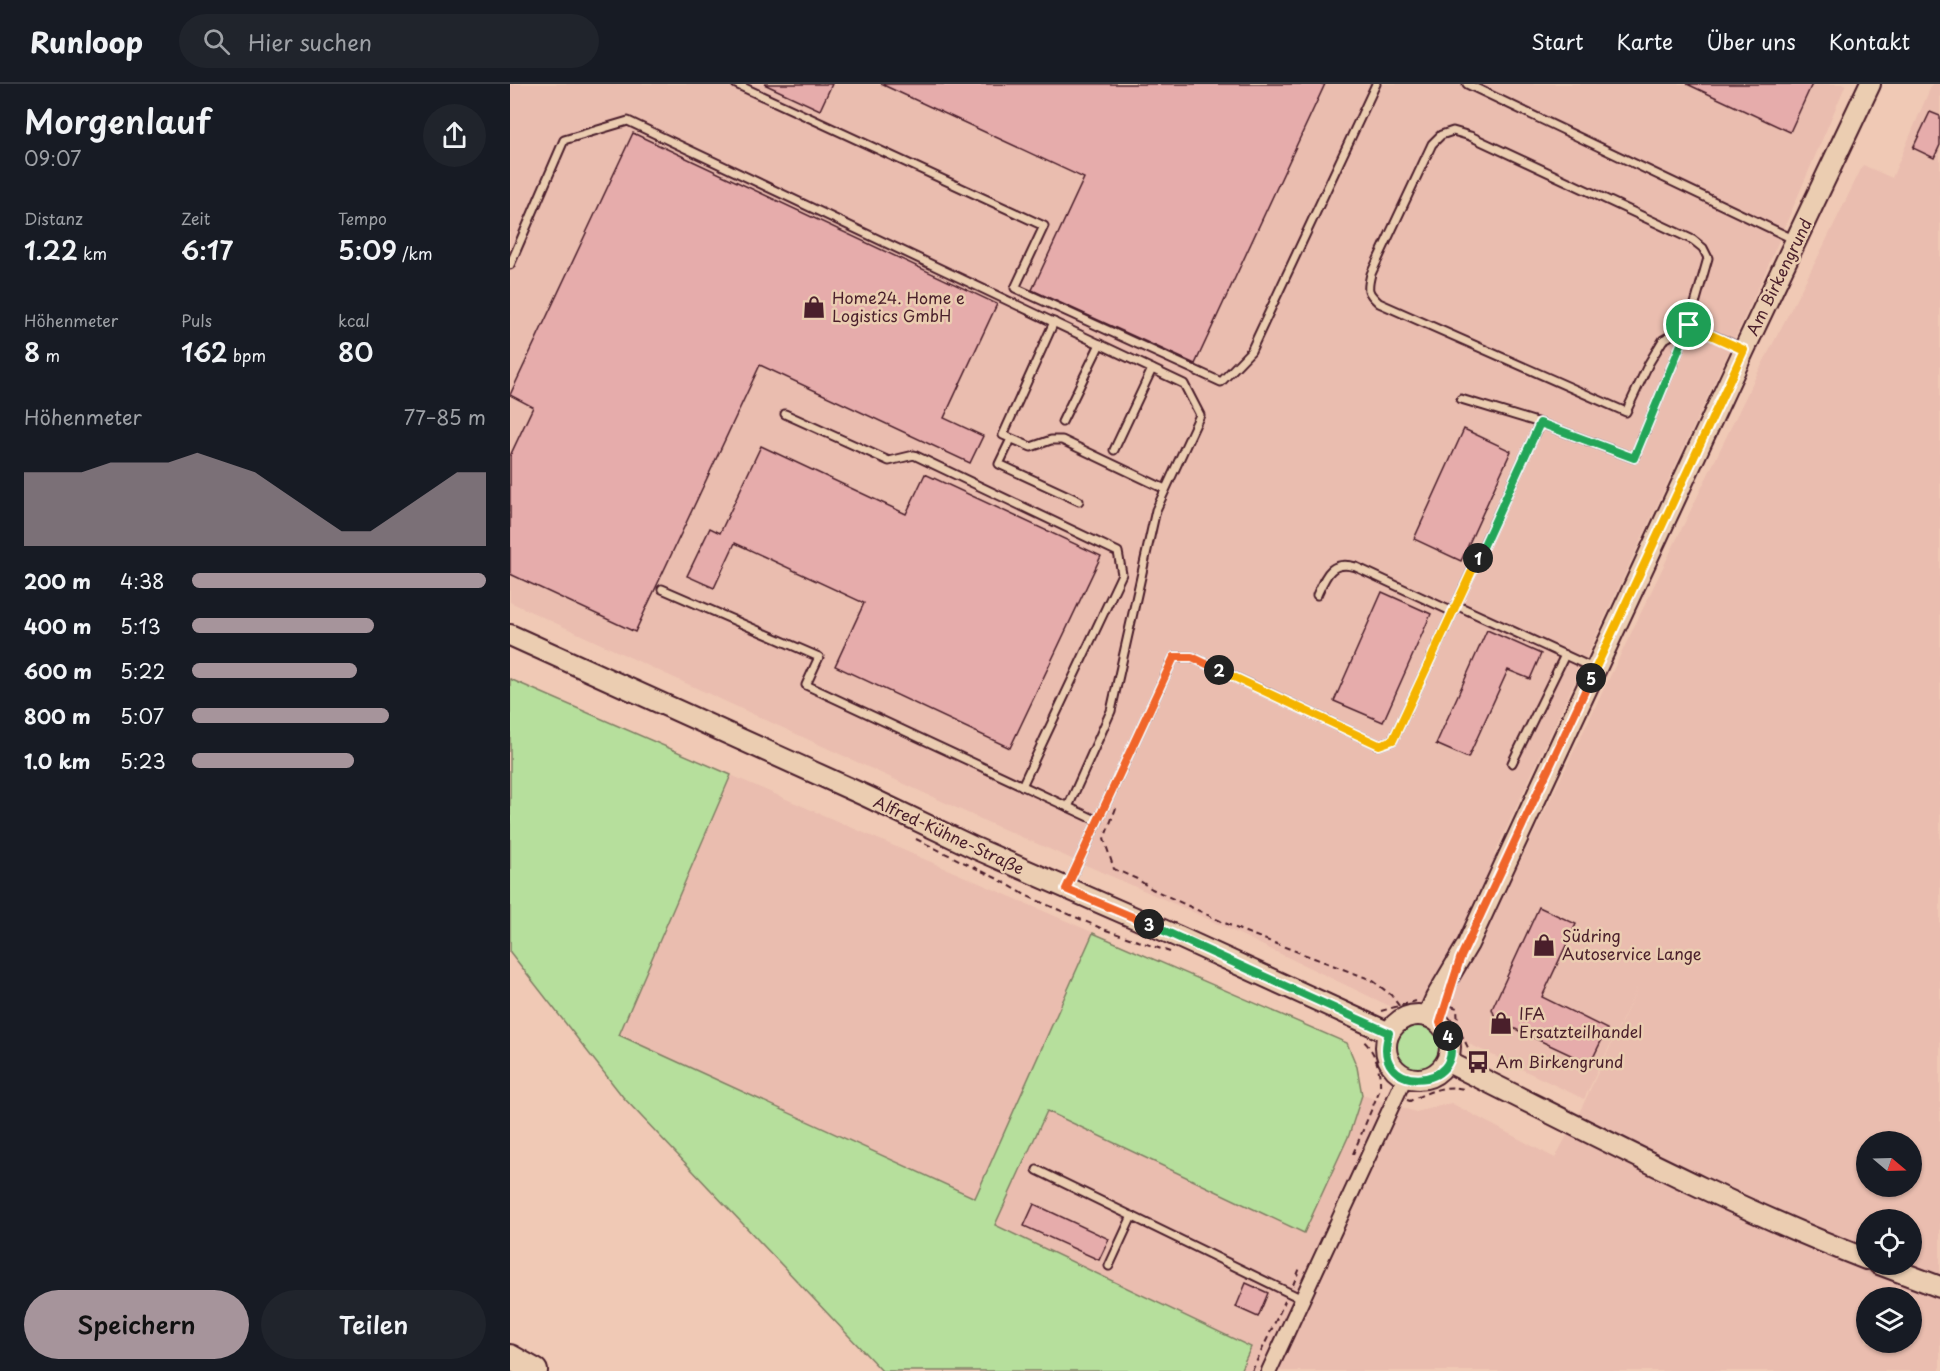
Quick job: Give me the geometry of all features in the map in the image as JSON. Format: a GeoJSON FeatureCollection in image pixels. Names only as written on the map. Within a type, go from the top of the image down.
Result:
{"type":"FeatureCollection","features":[{"type":"Feature","properties":{"kind":"highway"},"geometry":{"type":"LineString","coordinates":[[510,1357],[535,1371]]}},
{"type":"Feature","properties":{"kind":"main road","name":"Am Birkengrund"},"geometry":{"type":"LineString","coordinates":[[1430,1013],[1436,998],[1460,959],[1870,84]]}},
{"type":"Feature","properties":{"kind":"main road","name":"Alfred-Kühne-Straße"},"geometry":{"type":"LineString","coordinates":[[510,635],[1066,889],[1389,1033]]}},
{"type":"Feature","properties":{"kind":"main road"},"geometry":{"type":"LineString","coordinates":[[1430,1013],[1447,1031],[1451,1052],[1448,1062],[1437,1074],[1429,1078],[1421,1080],[1405,1077],[1398,1072],[1388,1058],[1386,1041],[1389,1033],[1399,1021],[1406,1017],[1430,1013]]}},
{"type":"Feature","properties":{"kind":"main road"},"geometry":{"type":"LineString","coordinates":[[1448,1062],[1720,1197],[1795,1231],[1856,1255]]}},
{"type":"Feature","properties":{"kind":"main road"},"geometry":{"type":"LineString","coordinates":[[1908,1275],[1940,1287]]}},
{"type":"Feature","properties":{"kind":"street"},"geometry":{"type":"LineString","coordinates":[[1269,1371],[1405,1077]]}},
{"type":"Feature","properties":{"kind":"lane"},"geometry":{"type":"LineString","coordinates":[[736,84],[1044,226],[1015,288],[1221,382],[1251,351],[1376,84]]}},
{"type":"Feature","properties":{"kind":"lane"},"geometry":{"type":"LineString","coordinates":[[1467,84],[1797,241]]}},
{"type":"Feature","properties":{"kind":"lane"},"geometry":{"type":"LineString","coordinates":[[510,265],[564,140],[628,121],[1184,384],[1200,415],[1156,510],[1111,711],[1068,807]]}},
{"type":"Feature","properties":{"kind":"lane"},"geometry":{"type":"LineString","coordinates":[[1461,399],[1540,423],[1634,458],[1689,325],[1708,258],[1703,248],[1693,240],[1545,170],[1470,136],[1453,131],[1441,135],[1432,144],[1371,274],[1368,288],[1371,296],[1379,303],[1626,412],[1664,340],[1689,325]]}},
{"type":"Feature","properties":{"kind":"lane"},"geometry":{"type":"LineString","coordinates":[[1054,322],[1003,435],[1030,447],[1051,440],[1062,440],[1165,489]]}},
{"type":"Feature","properties":{"kind":"lane"},"geometry":{"type":"LineString","coordinates":[[1689,325],[1744,350]]}},
{"type":"Feature","properties":{"kind":"lane"},"geometry":{"type":"LineString","coordinates":[[1062,422],[1100,344]]}},
{"type":"Feature","properties":{"kind":"lane"},"geometry":{"type":"LineString","coordinates":[[1114,450],[1152,369]]}},
{"type":"Feature","properties":{"kind":"lane"},"geometry":{"type":"LineString","coordinates":[[785,414],[889,461],[914,455],[1118,552],[1122,574],[1022,786]]}},
{"type":"Feature","properties":{"kind":"lane"},"geometry":{"type":"LineString","coordinates":[[1066,889],[1174,657],[1192,657],[1379,745],[1393,740],[1540,423]]}},
{"type":"Feature","properties":{"kind":"lane"},"geometry":{"type":"LineString","coordinates":[[1011,439],[999,464],[1079,501]]}},
{"type":"Feature","properties":{"kind":"lane"},"geometry":{"type":"LineString","coordinates":[[1317,595],[1325,576],[1335,567],[1344,564],[1356,567],[1595,669]]}},
{"type":"Feature","properties":{"kind":"lane"},"geometry":{"type":"LineString","coordinates":[[662,589],[819,657],[806,685],[1098,821]]}},
{"type":"Feature","properties":{"kind":"lane"},"geometry":{"type":"LineString","coordinates":[[1512,763],[1565,655]]}},
{"type":"Feature","properties":{"kind":"lane"},"geometry":{"type":"LineString","coordinates":[[1037,1170],[1303,1299]]}},
{"type":"Feature","properties":{"kind":"lane"},"geometry":{"type":"LineString","coordinates":[[1109,1266],[1132,1216]]}},
{"type":"Feature","properties":{"kind":"path"},"geometry":{"type":"LineString","coordinates":[[1116,808],[1104,839],[1114,869],[1240,930],[1372,980],[1391,994],[1400,1007]]}},
{"type":"Feature","properties":{"kind":"path"},"geometry":{"type":"LineString","coordinates":[[1452,1006],[1457,1008],[1458,1027],[1472,1056],[1470,1060]]}},
{"type":"Feature","properties":{"kind":"path"},"geometry":{"type":"LineString","coordinates":[[1377,1015],[1379,1012],[1400,1007],[1430,1013]]}},
{"type":"Feature","properties":{"kind":"path"},"geometry":{"type":"LineString","coordinates":[[1354,1153],[1380,1089],[1381,1080],[1373,1053],[1364,1042]]}},
{"type":"Feature","properties":{"kind":"path"},"geometry":{"type":"LineString","coordinates":[[1407,1100],[1410,1101],[1448,1087],[1457,1087]]}},
{"type":"Feature","properties":{"kind":"path"},"geometry":{"type":"LineString","coordinates":[[1252,1371],[1304,1260]]}},
{"type":"Feature","properties":{"kind":"shaded area"},"geometry":{"type":"Polygon","coordinates":[[[510,84],[1846,84],[1761,282],[1494,855],[1518,866],[1752,384],[1863,165],[1892,178],[1932,84],[1940,84],[1940,1371],[882,1371],[623,1097],[510,952],[510,679],[1347,1043],[1357,1067],[1362,1095],[1416,1112],[1451,1103],[1555,1158],[1582,1107],[1638,987],[1584,1099],[1193,912],[987,822],[510,602],[510,84]]]}},
{"type":"Feature","properties":{"kind":"green space"},"geometry":{"type":"Polygon","coordinates":[[[510,679],[731,775],[619,1035],[975,1198],[1093,933],[1347,1043],[1357,1067],[1362,1095],[1349,1135],[1304,1233],[1047,1111],[995,1225],[1251,1347],[1240,1371],[882,1371],[623,1097],[510,952],[510,679]]]}},
{"type":"Feature","properties":{"kind":"green space"},"geometry":{"type":"Polygon","coordinates":[[[1419,1022],[1429,1024],[1437,1030],[1443,1038],[1445,1048],[1443,1058],[1437,1066],[1429,1072],[1419,1074],[1409,1072],[1401,1066],[1395,1058],[1393,1048],[1395,1038],[1401,1030],[1409,1024],[1419,1022]]]}},
{"type":"Feature","properties":{"kind":"building"},"geometry":{"type":"Polygon","coordinates":[[[764,84],[832,84],[820,110],[764,84]]]}},
{"type":"Feature","properties":{"kind":"building"},"geometry":{"type":"Polygon","coordinates":[[[881,84],[1325,84],[1195,364],[1032,290],[1084,178],[881,84]]]}},
{"type":"Feature","properties":{"kind":"building"},"geometry":{"type":"Polygon","coordinates":[[[1687,84],[1812,84],[1790,132],[1687,84]]]}},
{"type":"Feature","properties":{"kind":"building"},"geometry":{"type":"Polygon","coordinates":[[[1930,112],[1940,116],[1940,145],[1934,158],[1913,148],[1930,112]]]}},
{"type":"Feature","properties":{"kind":"building"},"geometry":{"type":"Polygon","coordinates":[[[633,133],[997,304],[944,418],[983,436],[970,463],[760,365],[635,632],[510,574],[510,456],[533,407],[510,395],[633,133]]]}},
{"type":"Feature","properties":{"kind":"building"},"geometry":{"type":"Polygon","coordinates":[[[1464,429],[1511,451],[1461,561],[1414,539],[1464,429]]]}},
{"type":"Feature","properties":{"kind":"building"},"geometry":{"type":"Polygon","coordinates":[[[761,446],[906,514],[925,474],[1101,556],[1010,748],[835,666],[864,603],[735,543],[714,588],[687,576],[710,528],[720,533],[761,446]]]}},
{"type":"Feature","properties":{"kind":"building"},"geometry":{"type":"Polygon","coordinates":[[[1382,592],[1431,614],[1383,722],[1334,701],[1382,592]]]}},
{"type":"Feature","properties":{"kind":"building"},"geometry":{"type":"Polygon","coordinates":[[[1487,630],[1541,654],[1530,679],[1508,670],[1468,758],[1436,744],[1487,630]]]}},
{"type":"Feature","properties":{"kind":"building"},"geometry":{"type":"Polygon","coordinates":[[[1539,907],[1576,924],[1542,997],[1607,1029],[1590,1064],[1496,1020],[1492,1009],[1539,907]]]}},
{"type":"Feature","properties":{"kind":"building"},"geometry":{"type":"Polygon","coordinates":[[[1034,1204],[1109,1239],[1099,1260],[1024,1226],[1034,1204]]]}},
{"type":"Feature","properties":{"kind":"building"},"geometry":{"type":"Polygon","coordinates":[[[1246,1283],[1268,1293],[1258,1317],[1236,1307],[1246,1283]]]}},
{"type":"Feature","properties":{"kind":"place","name":"Home24. Home e Logistics GmbH"},"geometry":{"type":"Point","coordinates":[814,307]}},
{"type":"Feature","properties":{"kind":"place","name":"Südring Autoservice Lange"},"geometry":{"type":"Point","coordinates":[1544,945]}},
{"type":"Feature","properties":{"kind":"place","name":"IFA Ersatzteilhandel"},"geometry":{"type":"Point","coordinates":[1501,1023]}},
{"type":"Feature","properties":{"kind":"place","name":"Am Birkengrund"},"geometry":{"type":"Point","coordinates":[1478,1062]}},
{"type":"Feature","properties":{"kind":"route"},"geometry":{"type":"LineString","coordinates":[[1689,325],[1744,350],[1460,959],[1448,1004],[1440,1023],[1447,1031],[1451,1052],[1443,1069],[1421,1080],[1405,1077],[1392,1066],[1388,1058],[1386,1041],[1389,1033],[1181,938],[1066,889],[1174,657],[1192,657],[1379,745],[1393,740],[1540,423],[1634,458],[1689,325]]}}]}
